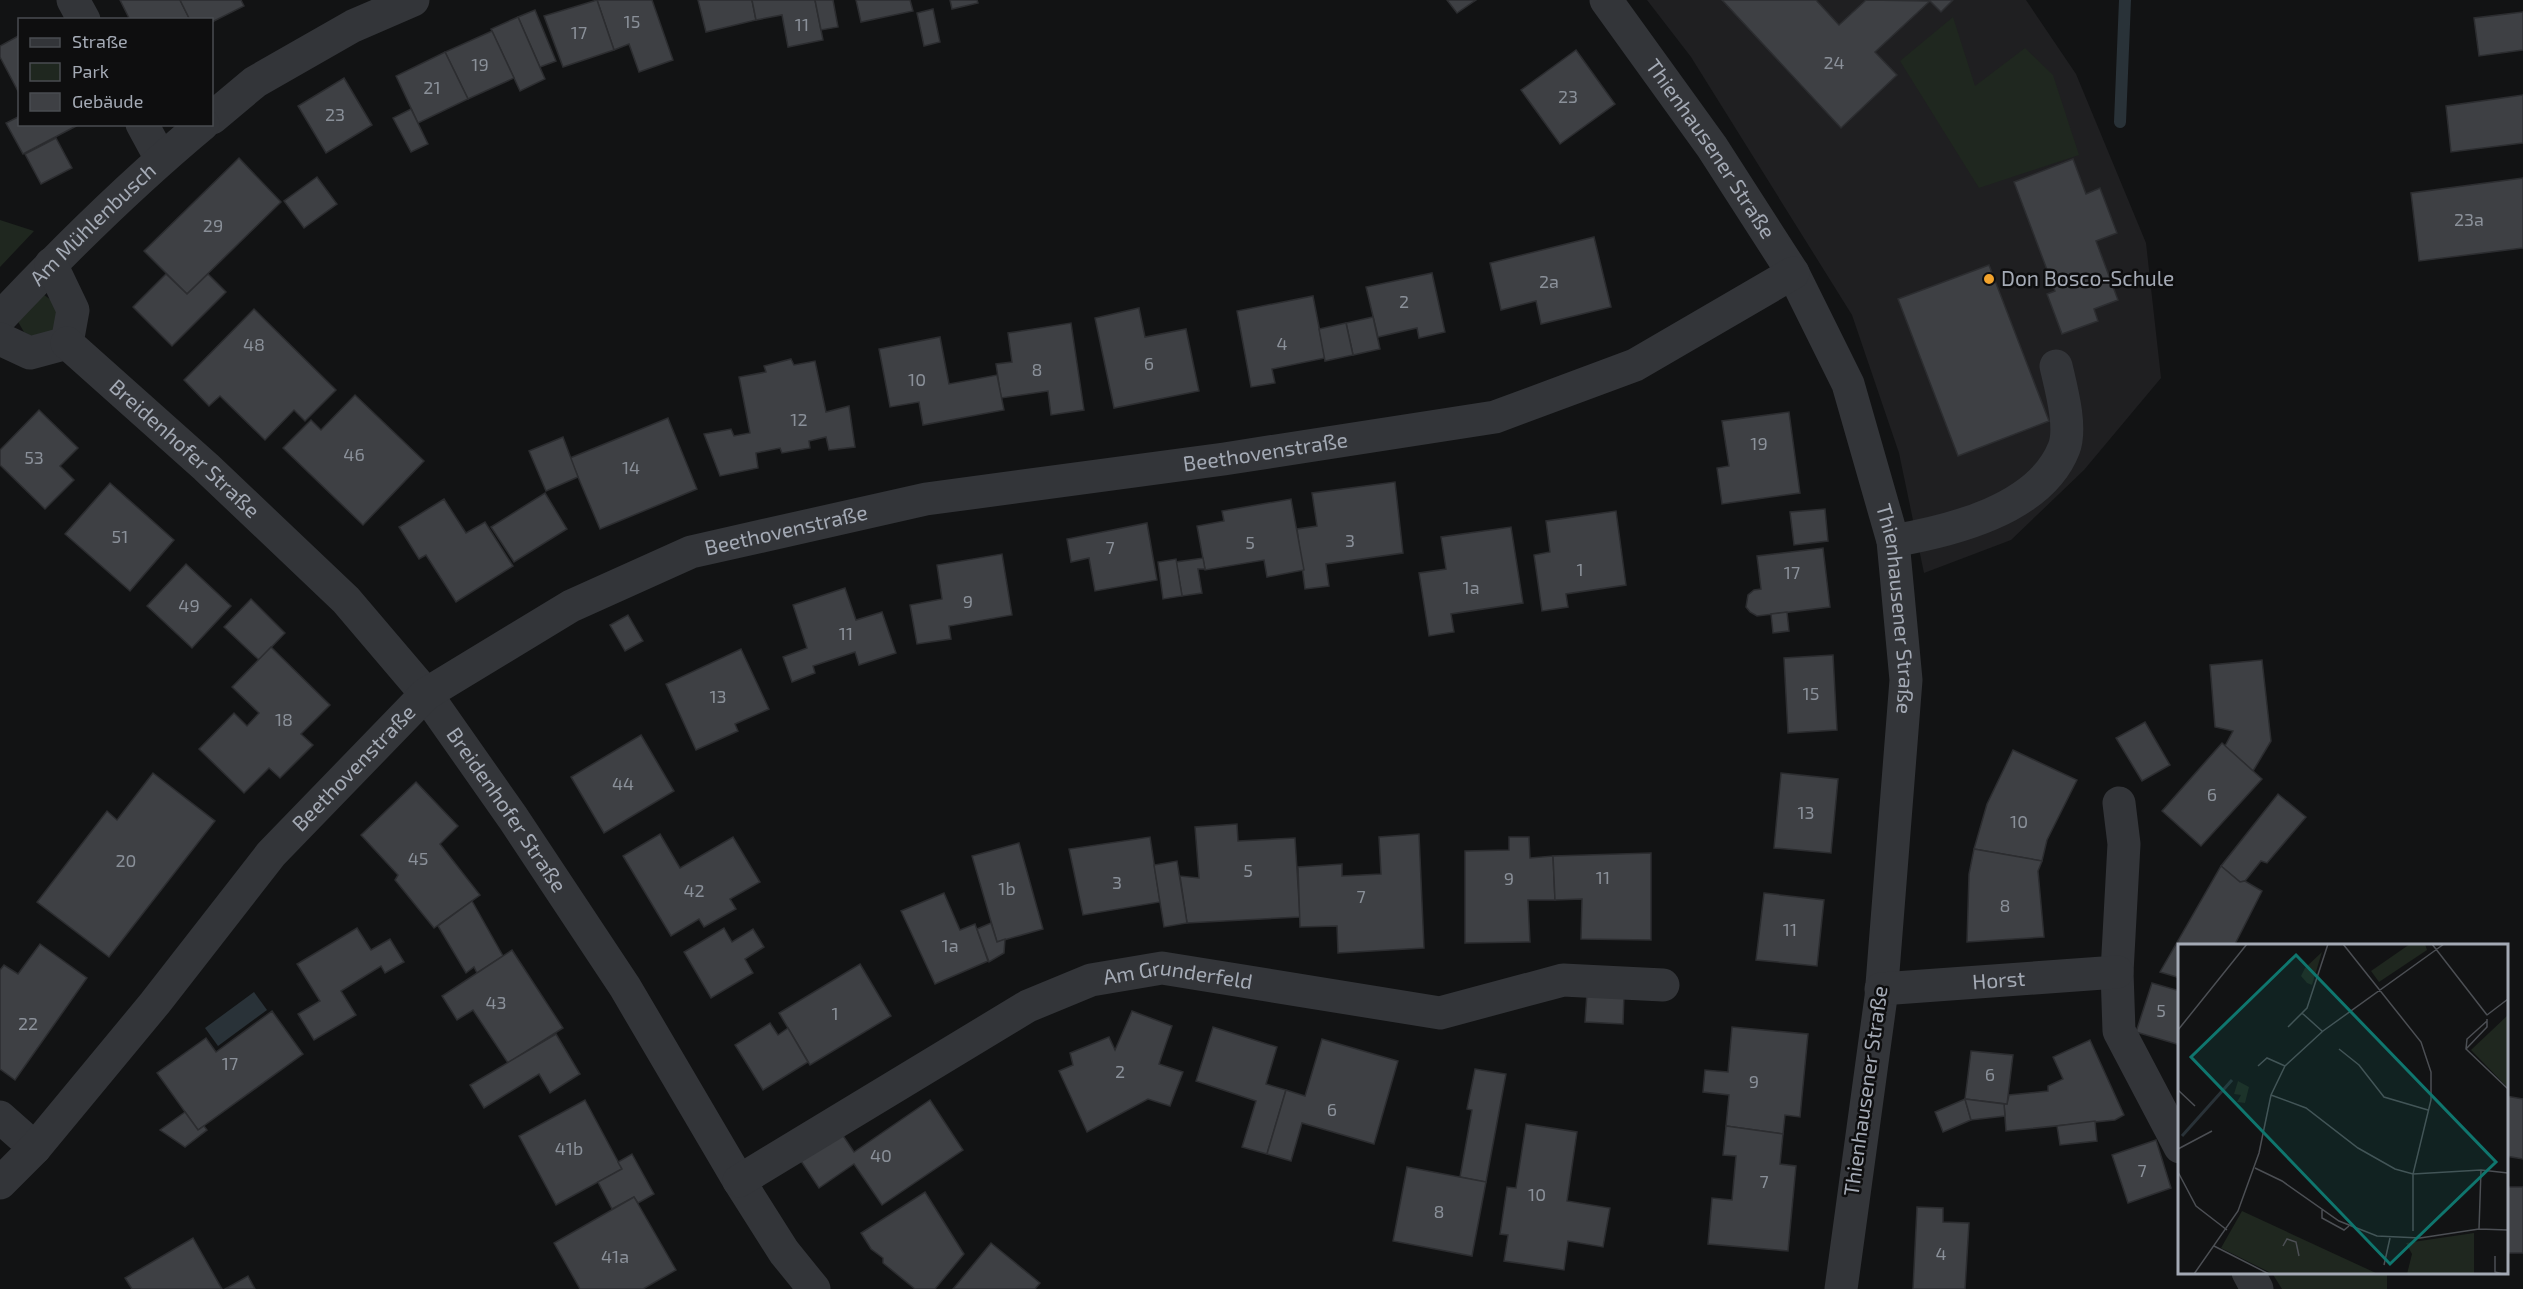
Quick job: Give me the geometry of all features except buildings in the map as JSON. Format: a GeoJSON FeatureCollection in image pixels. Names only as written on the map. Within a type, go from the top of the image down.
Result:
{"type":"FeatureCollection","features":[{"type":"Feature","properties":{"kind":"street"},"geometry":{"type":"LineString","coordinates":[[73,0],[83,18]]}},
{"type":"Feature","properties":{"kind":"street"},"geometry":{"type":"LineString","coordinates":[[213,117],[255,82],[353,26],[413,0]]}},
{"type":"Feature","properties":{"kind":"street","name":"Thienhausener Straße"},"geometry":{"type":"LineString","coordinates":[[1606,0],[1712,147],[1793,273],[1848,384],[1893,542],[1906,680],[1881,989],[1841,1289]]}},
{"type":"Feature","properties":{"kind":"street","name":"Am Mühlenbusch"},"geometry":{"type":"LineString","coordinates":[[143,126],[161,159]]}},
{"type":"Feature","properties":{"kind":"street","name":"Am Mühlenbusch"},"geometry":{"type":"LineString","coordinates":[[0,318],[51,264],[161,159],[201,126]]}},
{"type":"Feature","properties":{"kind":"street"},"geometry":{"type":"LineString","coordinates":[[0,339],[30,353],[68,343],[73,309],[51,264]]}},
{"type":"Feature","properties":{"kind":"street","name":"Beethovenstraße"},"geometry":{"type":"LineString","coordinates":[[0,1183],[35,1148],[155,1003],[271,854],[426,694],[571,606],[691,552],[926,499],[1224,459],[1494,417],[1635,365],[1793,273]]}},
{"type":"Feature","properties":{"kind":"street","name":"Breidenhofer Straße"},"geometry":{"type":"LineString","coordinates":[[68,343],[206,467],[346,600],[426,694],[513,818],[625,987],[739,1181],[784,1252],[814,1289]]}},
{"type":"Feature","properties":{"kind":"street"},"geometry":{"type":"LineString","coordinates":[[1893,542],[1941,532],[1990,515],[2026,494],[2050,473],[2065,447],[2066,410],[2056,366]]}},
{"type":"Feature","properties":{"kind":"street"},"geometry":{"type":"LineString","coordinates":[[2119,802],[2124,844],[2117,972],[2119,1031],[2178,1143]]}},
{"type":"Feature","properties":{"kind":"street","name":"Am Grunderfeld"},"geometry":{"type":"LineString","coordinates":[[739,1181],[1028,1006],[1090,980],[1162,968],[1440,1013],[1563,980],[1663,985]]}},
{"type":"Feature","properties":{"kind":"street","name":"Horst"},"geometry":{"type":"LineString","coordinates":[[1881,989],[2117,972]]}},
{"type":"Feature","properties":{"kind":"street"},"geometry":{"type":"LineString","coordinates":[[0,1117],[35,1148]]}},
{"type":"Feature","properties":{"kind":"street"},"geometry":{"type":"LineString","coordinates":[[2249,1274],[2257,1289]]}},
{"type":"Feature","properties":{"kind":"shaded area","name":"Don Bosco-Schule"},"geometry":{"type":"Polygon","coordinates":[[[1647,0],[2026,0],[2076,74],[2146,243],[2161,378],[2084,470],[2011,540],[1924,573],[1899,453],[1852,315],[1691,57],[1647,0]]]}},
{"type":"Feature","properties":{"kind":"shaded area"},"geometry":{"type":"Polygon","coordinates":[[[254,992],[267,1010],[218,1046],[205,1028],[254,992]]]}},
{"type":"Feature","properties":{"kind":"green space"},"geometry":{"type":"Polygon","coordinates":[[[1953,17],[1975,86],[2025,48],[2053,75],[2079,155],[1979,188],[1900,61],[1953,17]]]}},
{"type":"Feature","properties":{"kind":"green space"},"geometry":{"type":"Polygon","coordinates":[[[0,220],[34,231],[0,267],[0,220]]]}},
{"type":"Feature","properties":{"kind":"green space"},"geometry":{"type":"Polygon","coordinates":[[[44,295],[57,304],[55,332],[36,338],[24,332],[17,320],[44,295]]]}},
{"type":"Feature","properties":{"kind":"green space"},"geometry":{"type":"Polygon","coordinates":[[[2273,1274],[2387,1274],[2387,1289],[2282,1289],[2273,1274]]]}},
{"type":"Feature","properties":{"kind":"waterway"},"geometry":{"type":"LineString","coordinates":[[2120,122],[2125,0]]}},
{"type":"Feature","properties":{"kind":"place","name":"Don Bosco-Schule"},"geometry":{"type":"Point","coordinates":[1989,279]}}]}
